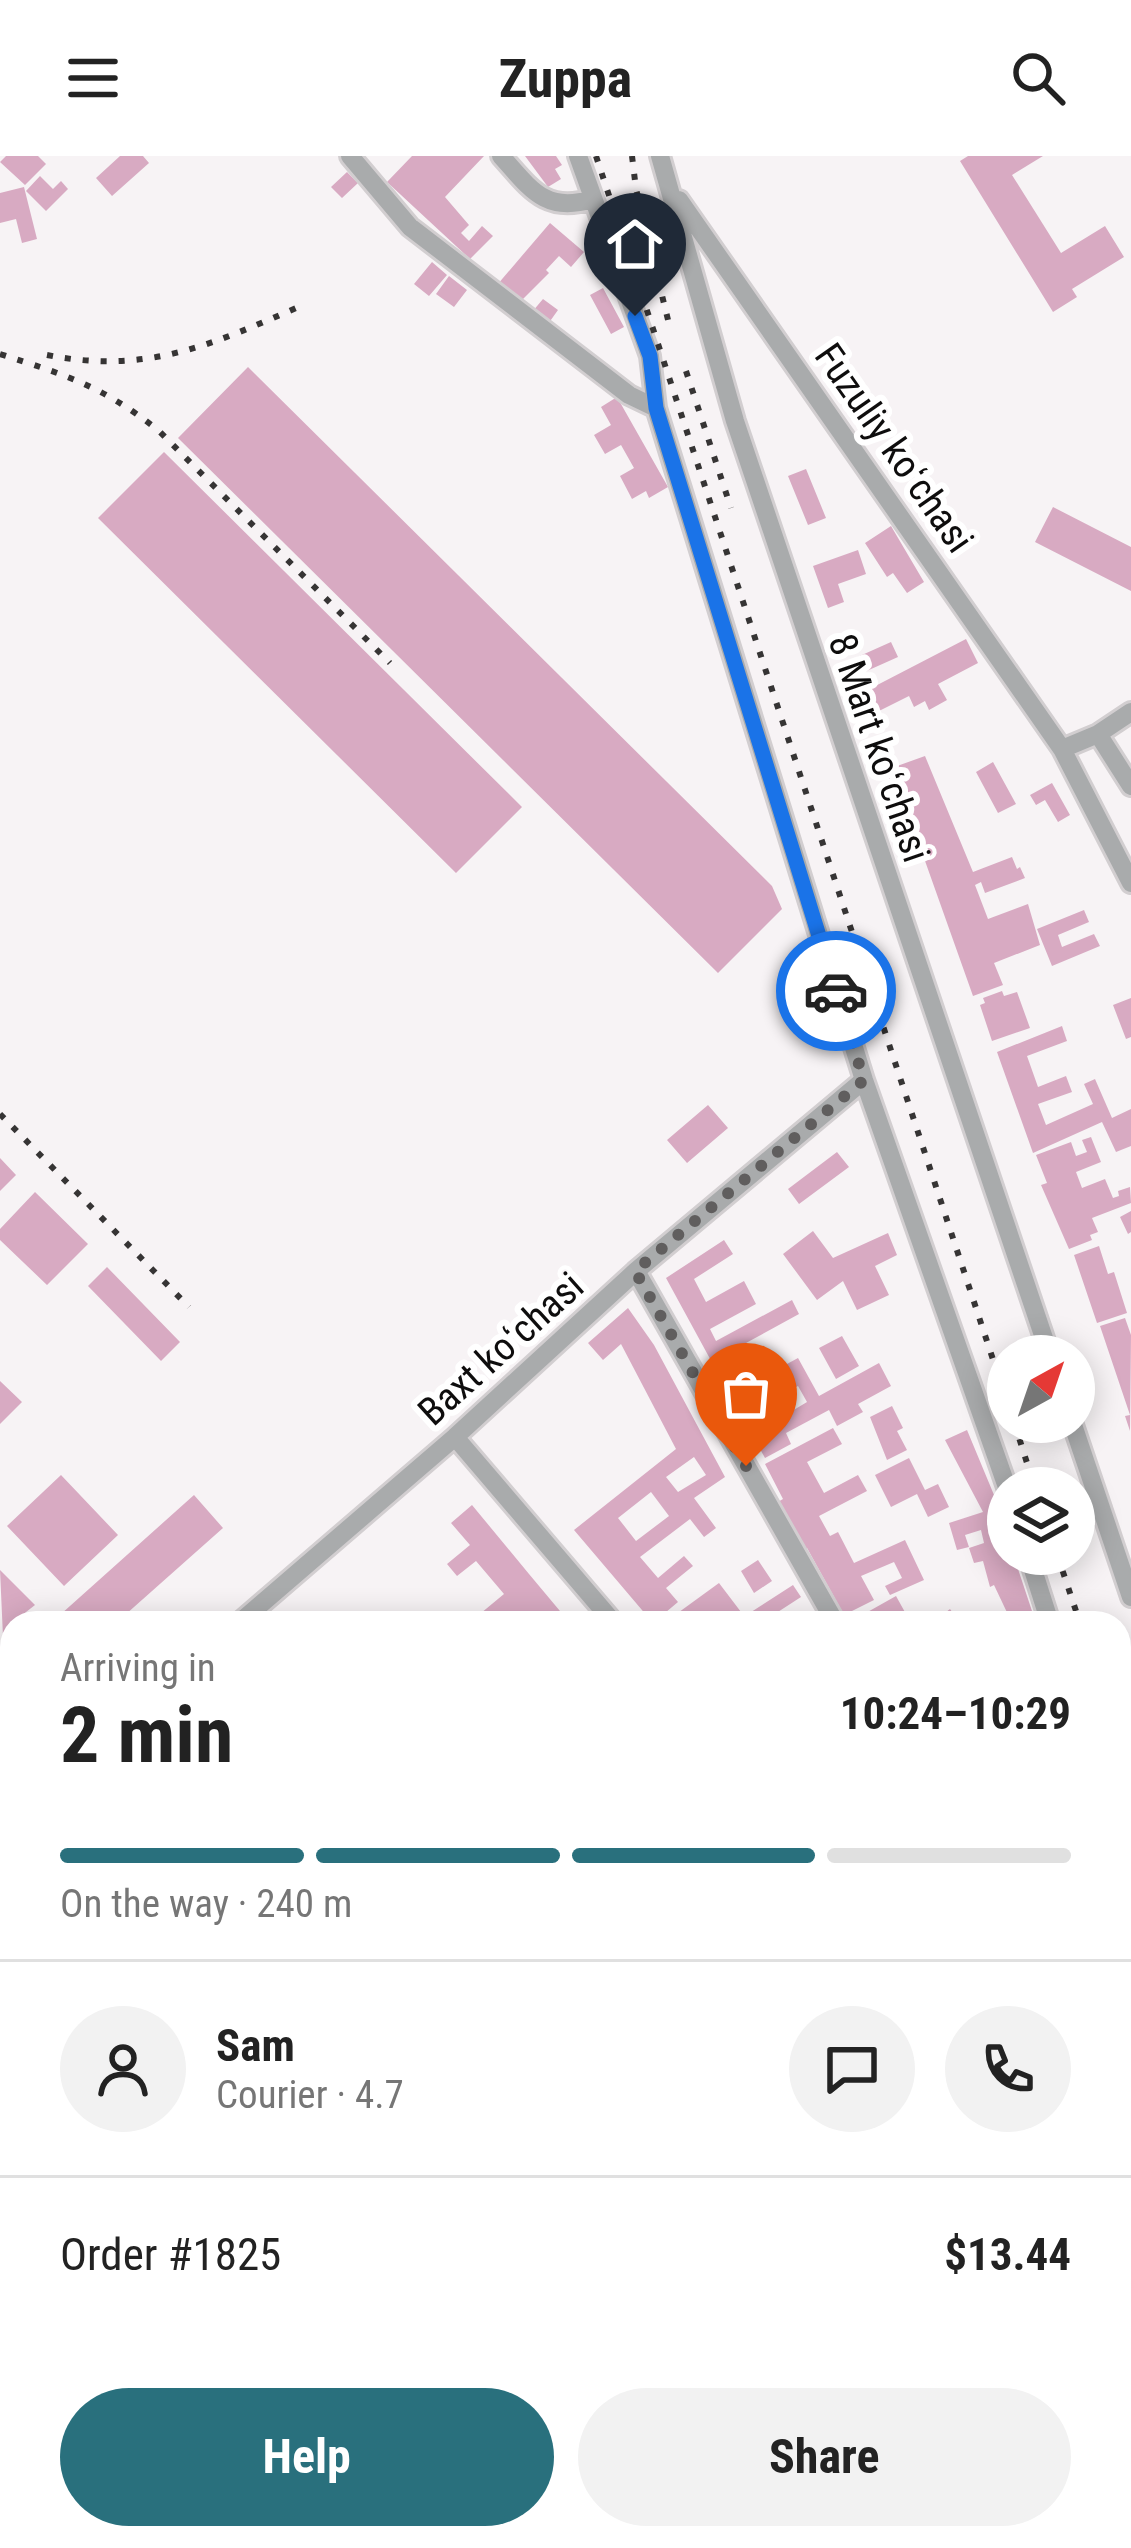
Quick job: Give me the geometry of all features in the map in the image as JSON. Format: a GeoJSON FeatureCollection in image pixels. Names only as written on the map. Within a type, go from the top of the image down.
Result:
{"type":"FeatureCollection","features":[{"type":"Feature","properties":{"kind":"street"},"geometry":{"type":"LineString","coordinates":[[350,156],[410,227],[629,395],[656,408]]}},
{"type":"Feature","properties":{"kind":"street"},"geometry":{"type":"LineString","coordinates":[[501,156],[545,200],[566,206],[592,199]]}},
{"type":"Feature","properties":{"kind":"street"},"geometry":{"type":"LineString","coordinates":[[578,156],[650,356],[656,408],[864,1080],[1000,1467]]}},
{"type":"Feature","properties":{"kind":"street","name":"8 Mart koʻchasi"},"geometry":{"type":"LineString","coordinates":[[660,156],[735,421],[1043,1335]]}},
{"type":"Feature","properties":{"kind":"street","name":"Fuzuliy koʻchasi"},"geometry":{"type":"LineString","coordinates":[[670,187],[1062,749],[1131,883]]}},
{"type":"Feature","properties":{"kind":"street"},"geometry":{"type":"LineString","coordinates":[[1062,749],[1098,734],[1131,712]]}},
{"type":"Feature","properties":{"kind":"street"},"geometry":{"type":"LineString","coordinates":[[1098,734],[1131,786]]}},
{"type":"Feature","properties":{"kind":"street","name":"Baxt koʻchasi"},"geometry":{"type":"LineString","coordinates":[[253,1611],[455,1437],[635,1271],[864,1080]]}},
{"type":"Feature","properties":{"kind":"street"},"geometry":{"type":"LineString","coordinates":[[635,1271],[829,1611]]}},
{"type":"Feature","properties":{"kind":"street"},"geometry":{"type":"LineString","coordinates":[[455,1437],[604,1611]]}},
{"type":"Feature","properties":{"kind":"street"},"geometry":{"type":"LineString","coordinates":[[1079,1443],[1131,1597]]}},
{"type":"Feature","properties":{"kind":"street"},"geometry":{"type":"LineString","coordinates":[[1035,1575],[1046,1611]]}},
{"type":"Feature","properties":{"kind":"building"},"geometry":{"type":"Polygon","coordinates":[[[6,156],[38,156],[46,164],[25,185],[0,162],[6,156]]]}},
{"type":"Feature","properties":{"kind":"building"},"geometry":{"type":"Polygon","coordinates":[[[120,156],[143,156],[149,163],[112,196],[96,178],[120,156]]]}},
{"type":"Feature","properties":{"kind":"building"},"geometry":{"type":"Polygon","coordinates":[[[412,156],[484,156],[445,197],[469,225],[461,233],[469,241],[482,226],[493,236],[470,259],[387,182],[412,156]]]}},
{"type":"Feature","properties":{"kind":"building"},"geometry":{"type":"Polygon","coordinates":[[[525,156],[556,156],[562,165],[555,169],[561,179],[548,187],[525,156]]]}},
{"type":"Feature","properties":{"kind":"building"},"geometry":{"type":"Polygon","coordinates":[[[968,156],[1043,156],[1012,175],[1061,253],[1105,226],[1124,257],[1072,289],[1077,297],[1053,312],[960,161],[968,156]]]}},
{"type":"Feature","properties":{"kind":"building"},"geometry":{"type":"Polygon","coordinates":[[[347,172],[358,183],[342,198],[331,187],[347,172]]]}},
{"type":"Feature","properties":{"kind":"building"},"geometry":{"type":"Polygon","coordinates":[[[40,176],[53,189],[61,181],[68,189],[46,211],[26,191],[40,176]]]}},
{"type":"Feature","properties":{"kind":"building"},"geometry":{"type":"Polygon","coordinates":[[[24,187],[37,239],[22,243],[16,219],[0,223],[0,193],[24,187]]]}},
{"type":"Feature","properties":{"kind":"building"},"geometry":{"type":"Polygon","coordinates":[[[550,223],[584,252],[571,267],[559,256],[518,304],[497,285],[550,223]]]}},
{"type":"Feature","properties":{"kind":"building"},"geometry":{"type":"Polygon","coordinates":[[[432,262],[447,275],[429,296],[414,284],[432,262]]]}},
{"type":"Feature","properties":{"kind":"building"},"geometry":{"type":"Polygon","coordinates":[[[449,276],[467,290],[454,307],[436,294],[449,276]]]}},
{"type":"Feature","properties":{"kind":"building"},"geometry":{"type":"Polygon","coordinates":[[[603,288],[624,327],[611,334],[590,295],[603,288]]]}},
{"type":"Feature","properties":{"kind":"building"},"geometry":{"type":"Polygon","coordinates":[[[543,299],[558,310],[548,324],[532,312],[543,299]]]}},
{"type":"Feature","properties":{"kind":"building"},"geometry":{"type":"Polygon","coordinates":[[[248,367],[772,886],[782,909],[718,973],[178,438],[248,367]]]}},
{"type":"Feature","properties":{"kind":"building"},"geometry":{"type":"Polygon","coordinates":[[[617,397],[668,487],[649,498],[646,491],[632,499],[620,476],[634,468],[621,445],[605,454],[594,435],[611,425],[601,407],[617,397]]]}},
{"type":"Feature","properties":{"kind":"building"},"geometry":{"type":"Polygon","coordinates":[[[164,452],[522,807],[456,873],[98,518],[164,452]]]}},
{"type":"Feature","properties":{"kind":"building"},"geometry":{"type":"Polygon","coordinates":[[[806,469],[826,518],[808,525],[788,476],[806,469]]]}},
{"type":"Feature","properties":{"kind":"building"},"geometry":{"type":"Polygon","coordinates":[[[1053,507],[1131,547],[1131,591],[1035,542],[1053,507]]]}},
{"type":"Feature","properties":{"kind":"building"},"geometry":{"type":"Polygon","coordinates":[[[891,526],[924,582],[907,593],[893,573],[887,577],[865,543],[891,526]]]}},
{"type":"Feature","properties":{"kind":"building"},"geometry":{"type":"Polygon","coordinates":[[[858,550],[866,574],[838,584],[844,602],[828,608],[813,566],[858,550]]]}},
{"type":"Feature","properties":{"kind":"building"},"geometry":{"type":"Polygon","coordinates":[[[966,639],[978,663],[938,684],[947,700],[929,710],[925,701],[914,707],[909,696],[867,717],[856,696],[966,639]]]}},
{"type":"Feature","properties":{"kind":"building"},"geometry":{"type":"Polygon","coordinates":[[[891,642],[898,657],[851,678],[844,663],[891,642]]]}},
{"type":"Feature","properties":{"kind":"building"},"geometry":{"type":"Polygon","coordinates":[[[925,756],[973,872],[1012,857],[1025,878],[985,893],[981,882],[975,885],[988,919],[1028,904],[1040,945],[994,963],[1003,985],[973,996],[919,844],[915,846],[886,770],[925,756]]]}},
{"type":"Feature","properties":{"kind":"building"},"geometry":{"type":"Polygon","coordinates":[[[993,762],[1016,804],[998,813],[976,772],[993,762]]]}},
{"type":"Feature","properties":{"kind":"building"},"geometry":{"type":"Polygon","coordinates":[[[1052,783],[1070,815],[1058,822],[1045,800],[1036,805],[1030,795],[1052,783]]]}},
{"type":"Feature","properties":{"kind":"building"},"geometry":{"type":"Polygon","coordinates":[[[1084,910],[1089,922],[1058,935],[1062,947],[1094,934],[1100,946],[1052,966],[1037,929],[1084,910]]]}},
{"type":"Feature","properties":{"kind":"building"},"geometry":{"type":"Polygon","coordinates":[[[1002,991],[1004,996],[1017,992],[1030,1028],[992,1041],[980,1005],[985,1003],[983,998],[1002,991]]]}},
{"type":"Feature","properties":{"kind":"building"},"geometry":{"type":"Polygon","coordinates":[[[1131,998],[1131,1037],[1126,1039],[1113,1005],[1131,998]]]}},
{"type":"Feature","properties":{"kind":"building"},"geometry":{"type":"Polygon","coordinates":[[[1062,1026],[1067,1041],[1027,1056],[1038,1087],[1066,1076],[1072,1092],[1038,1104],[1046,1125],[1093,1104],[1084,1084],[1095,1079],[1112,1118],[1131,1109],[1131,1146],[1116,1152],[1102,1122],[1033,1153],[997,1052],[1062,1026]]]}},
{"type":"Feature","properties":{"kind":"building"},"geometry":{"type":"Polygon","coordinates":[[[708,1105],[728,1128],[687,1163],[667,1140],[708,1105]]]}},
{"type":"Feature","properties":{"kind":"building"},"geometry":{"type":"Polygon","coordinates":[[[1091,1137],[1101,1162],[1076,1172],[1082,1188],[1105,1179],[1113,1198],[1130,1187],[1131,1203],[1092,1218],[1098,1232],[1090,1235],[1092,1240],[1069,1249],[1041,1185],[1047,1183],[1036,1155],[1071,1142],[1076,1156],[1087,1152],[1082,1140],[1091,1137]]]}},
{"type":"Feature","properties":{"kind":"building"},"geometry":{"type":"Polygon","coordinates":[[[837,1152],[849,1167],[799,1204],[788,1189],[837,1152]]]}},
{"type":"Feature","properties":{"kind":"building"},"geometry":{"type":"Polygon","coordinates":[[[0,1158],[16,1175],[0,1191],[0,1158]]]}},
{"type":"Feature","properties":{"kind":"building"},"geometry":{"type":"Polygon","coordinates":[[[35,1192],[88,1244],[47,1285],[0,1240],[0,1229],[35,1192]]]}},
{"type":"Feature","properties":{"kind":"building"},"geometry":{"type":"Polygon","coordinates":[[[1131,1211],[1131,1232],[1128,1234],[1120,1217],[1131,1211]]]}},
{"type":"Feature","properties":{"kind":"building"},"geometry":{"type":"Polygon","coordinates":[[[813,1231],[833,1258],[888,1233],[897,1255],[875,1266],[889,1295],[857,1310],[843,1281],[817,1300],[783,1254],[813,1231]]]}},
{"type":"Feature","properties":{"kind":"building"},"geometry":{"type":"Polygon","coordinates":[[[724,1240],[733,1254],[694,1279],[706,1302],[744,1281],[756,1304],[710,1329],[716,1341],[792,1300],[799,1314],[746,1343],[762,1371],[727,1390],[666,1278],[724,1240]]]}},
{"type":"Feature","properties":{"kind":"building"},"geometry":{"type":"Polygon","coordinates":[[[1099,1246],[1108,1274],[1114,1272],[1127,1313],[1097,1323],[1074,1255],[1099,1246]]]}},
{"type":"Feature","properties":{"kind":"building"},"geometry":{"type":"Polygon","coordinates":[[[107,1267],[180,1342],[161,1361],[88,1286],[107,1267]]]}},
{"type":"Feature","properties":{"kind":"building"},"geometry":{"type":"Polygon","coordinates":[[[628,1308],[654,1345],[725,1477],[694,1498],[716,1528],[704,1537],[690,1519],[640,1557],[658,1578],[684,1556],[693,1566],[666,1588],[678,1602],[667,1611],[643,1611],[574,1530],[676,1449],[621,1344],[603,1360],[588,1343],[628,1308]],[[694,1457],[666,1477],[678,1492],[706,1475],[694,1457]],[[651,1492],[618,1518],[636,1541],[669,1516],[651,1492]]]}},
{"type":"Feature","properties":{"kind":"building"},"geometry":{"type":"Polygon","coordinates":[[[1125,1318],[1131,1335],[1130,1431],[1125,1416],[1130,1415],[1100,1326],[1125,1318]]]}},
{"type":"Feature","properties":{"kind":"building"},"geometry":{"type":"Polygon","coordinates":[[[842,1336],[859,1366],[836,1379],[819,1348],[842,1336]]]}},
{"type":"Feature","properties":{"kind":"building"},"geometry":{"type":"Polygon","coordinates":[[[798,1358],[819,1396],[879,1363],[891,1386],[858,1404],[863,1412],[837,1426],[829,1410],[786,1433],[791,1444],[765,1458],[730,1395],[798,1358]],[[798,1386],[783,1394],[792,1411],[807,1402],[798,1386]]]}},
{"type":"Feature","properties":{"kind":"building"},"geometry":{"type":"Polygon","coordinates":[[[0,1381],[22,1402],[0,1424],[0,1381]]]}},
{"type":"Feature","properties":{"kind":"building"},"geometry":{"type":"Polygon","coordinates":[[[892,1406],[907,1450],[887,1460],[870,1417],[892,1406]]]}},
{"type":"Feature","properties":{"kind":"building"},"geometry":{"type":"Polygon","coordinates":[[[833,1428],[842,1444],[807,1462],[824,1493],[858,1475],[867,1491],[819,1516],[830,1536],[838,1532],[854,1563],[905,1540],[924,1580],[890,1595],[885,1586],[902,1578],[894,1562],[861,1576],[874,1600],[842,1611],[807,1548],[801,1551],[776,1503],[783,1499],[765,1464],[833,1428]]]}},
{"type":"Feature","properties":{"kind":"building"},"geometry":{"type":"Polygon","coordinates":[[[967,1430],[987,1478],[987,1575],[1020,1575],[1032,1611],[1006,1611],[994,1585],[990,1587],[983,1561],[974,1563],[969,1548],[984,1543],[981,1530],[965,1535],[969,1547],[957,1550],[949,1523],[983,1512],[945,1440],[967,1430]]]}},
{"type":"Feature","properties":{"kind":"building"},"geometry":{"type":"Polygon","coordinates":[[[909,1458],[925,1490],[938,1484],[949,1507],[928,1517],[917,1494],[891,1507],[875,1475],[909,1458]]]}},
{"type":"Feature","properties":{"kind":"building"},"geometry":{"type":"Polygon","coordinates":[[[61,1475],[118,1535],[64,1586],[7,1526],[61,1475]]]}},
{"type":"Feature","properties":{"kind":"building"},"geometry":{"type":"Polygon","coordinates":[[[194,1495],[223,1528],[130,1611],[64,1611],[194,1495]]]}},
{"type":"Feature","properties":{"kind":"building"},"geometry":{"type":"Polygon","coordinates":[[[472,1505],[560,1611],[483,1611],[504,1594],[476,1561],[457,1576],[447,1564],[470,1545],[451,1523],[472,1505]]]}},
{"type":"Feature","properties":{"kind":"building"},"geometry":{"type":"Polygon","coordinates":[[[758,1560],[772,1581],[754,1593],[741,1571],[758,1560]]]}},
{"type":"Feature","properties":{"kind":"building"},"geometry":{"type":"Polygon","coordinates":[[[0,1570],[35,1605],[27,1611],[2,1611],[0,1570]]]}},
{"type":"Feature","properties":{"kind":"building"},"geometry":{"type":"Polygon","coordinates":[[[719,1583],[740,1611],[710,1611],[680,1611],[719,1583]]]}},
{"type":"Feature","properties":{"kind":"building"},"geometry":{"type":"Polygon","coordinates":[[[793,1585],[801,1597],[779,1611],[753,1611],[793,1585]]]}},
{"type":"Feature","properties":{"kind":"building"},"geometry":{"type":"Polygon","coordinates":[[[896,1596],[904,1611],[869,1611],[896,1596]]]}},
{"type":"Feature","properties":{"kind":"railway"},"geometry":{"type":"LineString","coordinates":[[596,156],[987,1341]]}},
{"type":"Feature","properties":{"kind":"railway"},"geometry":{"type":"LineString","coordinates":[[632,156],[669,324]]}},
{"type":"Feature","properties":{"kind":"railway"},"geometry":{"type":"LineString","coordinates":[[47,355],[83,360],[149,358],[209,343],[303,305]]}},
{"type":"Feature","properties":{"kind":"railway"},"geometry":{"type":"LineString","coordinates":[[0,354],[83,383],[158,430],[390,663]]}},
{"type":"Feature","properties":{"kind":"railway"},"geometry":{"type":"LineString","coordinates":[[686,371],[731,508]]}},
{"type":"Feature","properties":{"kind":"railway"},"geometry":{"type":"LineString","coordinates":[[0,1114],[189,1307]]}},
{"type":"Feature","properties":{"kind":"railway"},"geometry":{"type":"LineString","coordinates":[[1021,1443],[1028,1467]]}},
{"type":"Feature","properties":{"kind":"railway"},"geometry":{"type":"LineString","coordinates":[[1064,1575],[1076,1611]]}},
{"type":"Feature","properties":{"kind":"way so far"},"geometry":{"type":"LineString","coordinates":[[746,1466],[635,1271],[864,1080],[836,991]]}},
{"type":"Feature","properties":{"kind":"route"},"geometry":{"type":"LineString","coordinates":[[635,316],[650,356],[656,408],[836,991]]}}]}
